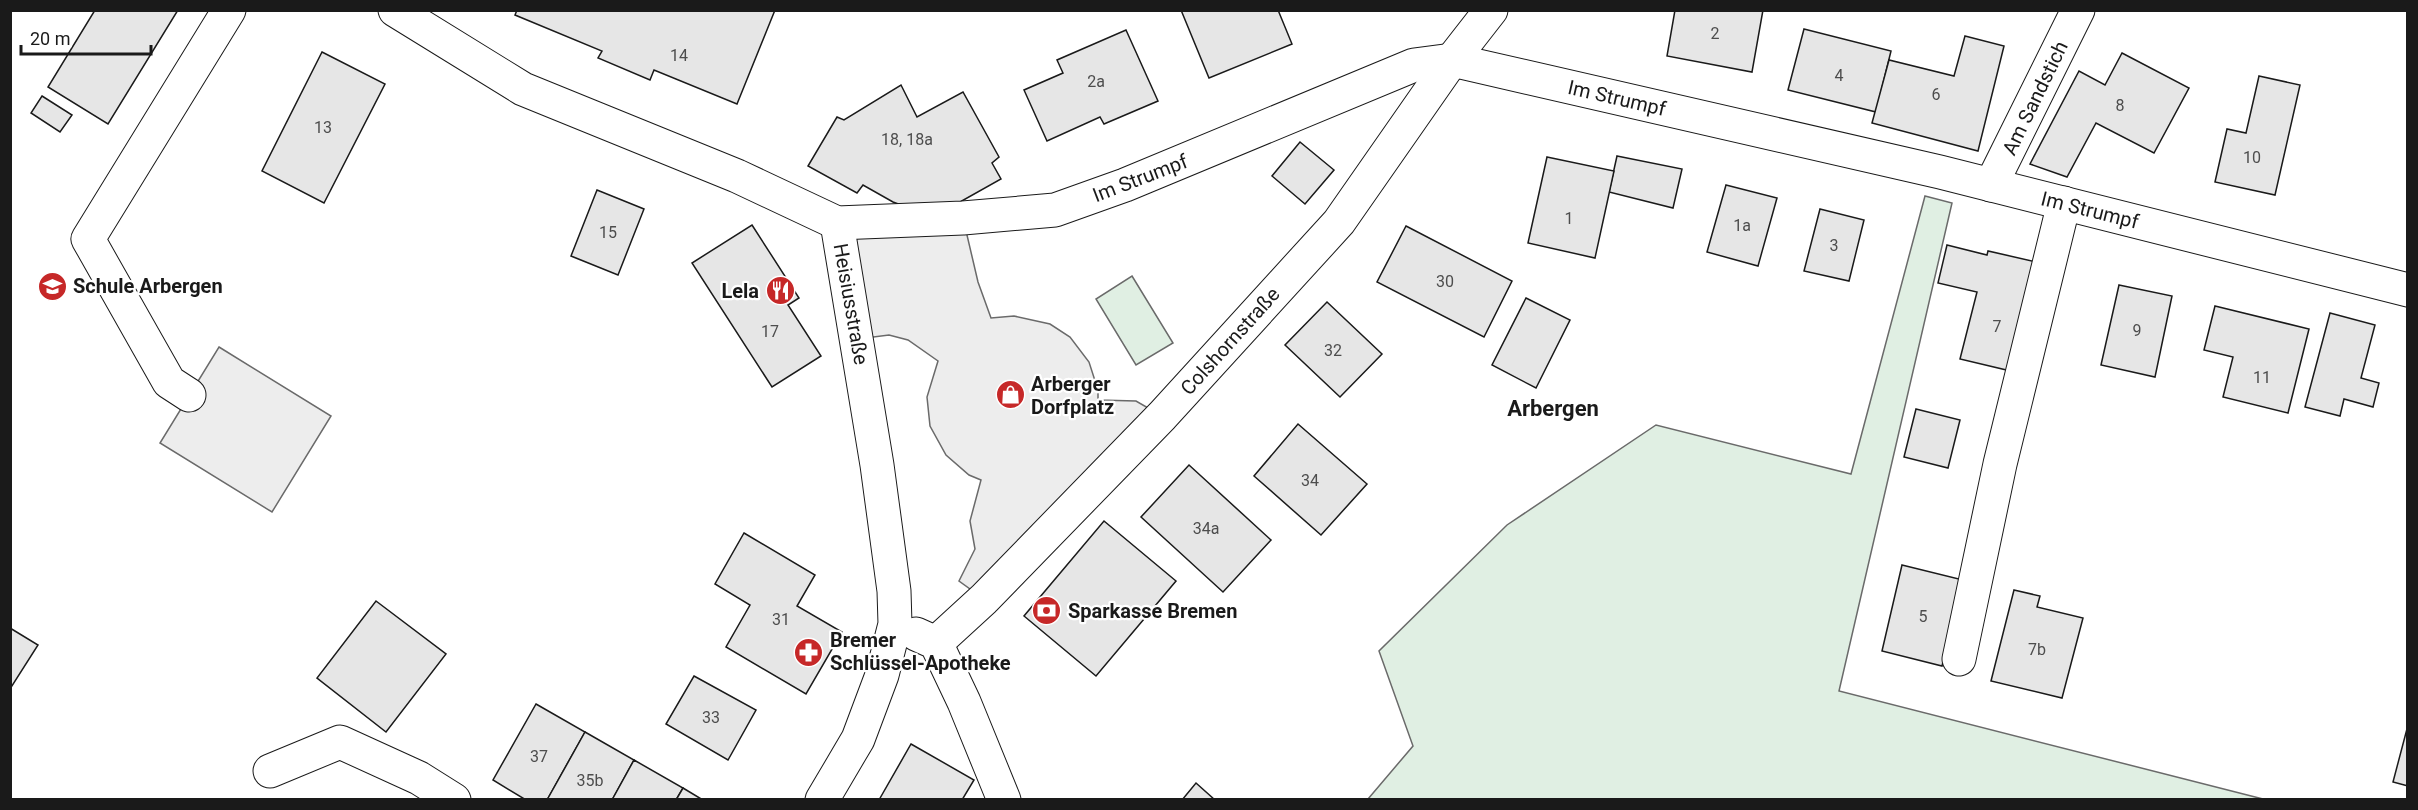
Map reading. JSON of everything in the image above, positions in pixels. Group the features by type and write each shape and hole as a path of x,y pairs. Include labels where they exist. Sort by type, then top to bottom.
{"street":[{"path":"189,395 169,382 88,239 229,10"},
{"name":"Heisiusstraße","path":"395,10 523,89 737,176 837,223 875,453 894,591 895,624"},
{"name":"Colshornstraße","path":"936,644 984,599 1162,416 1339,222 1452,60 1491,10"},
{"name":"Am Sandstich","path":"1992,185 2078,10"},
{"name":"Im Strumpf","path":"837,223 963,218 1054,210 1125,185 1414,65 1452,60 1992,185 2408,290"},
{"path":"1959,659 2000,464 2064,203"},
{"path":"822,800 858,739 882,675 895,624 936,644 964,702 1004,800"},
{"path":"270,771 340,742 419,778 454,800"}],"green space":[{"path":"1925,196 1952,203 1839,691 2263,799 1368,799 1413,746 1379,651 1507,525 1656,425 1851,474"},
{"path":"1132,276 1173,343 1136,365 1096,299"}],"shaded area":[{"name":"Arberger Dorfplatz","path":"963,218 978,282 991,318 1014,316 1050,324 1070,337 1089,362 1098,390 1098,400 1136,401 1162,416 984,599 959,581 975,549 970,521 981,480 969,475 946,455 930,426 927,397 938,361 908,340 889,335 858,339 837,223"},
{"path":"219,347 331,416 272,512 160,443"}],"building":[{"path":"95,10 178,10 108,124 48,87"},
{"path":"517,10 775,10 737,104 654,70 650,80 598,58 602,51 515,15"},
{"path":"1181,10 1278,10 1292,44 1209,78"},
{"path":"1675,10 1763,10 1752,72 1667,56"},
{"path":"1804,29 1891,51 1876,112 1788,90"},
{"path":"1126,30 1158,101 1104,124 1100,117 1047,141 1024,90 1063,73 1057,60"},
{"path":"1965,36 2004,46 1978,151 1872,123 1889,60 1954,76"},
{"path":"322,52 385,84 324,203 262,171"},
{"path":"2122,53 2189,88 2154,153 2096,123 2067,177 2030,164 2079,71 2105,85"},
{"path":"2259,76 2300,85 2275,195 2215,182 2227,129 2246,133"},
{"path":"901,85 917,117 963,92 999,157 992,163 1001,179 960,202 909,208 863,185 857,193 808,166 837,117 844,120"},
{"path":"42,96 72,115 60,132 31,113"},
{"path":"1300,142 1334,170 1305,204 1272,176"},
{"path":"1617,156 1682,169 1673,208 1609,192"},
{"path":"1547,157 1614,171 1595,258 1528,243"},
{"path":"1726,185 1777,198 1758,266 1707,252"},
{"path":"597,190 644,209 618,275 571,256"},
{"path":"1820,209 1864,220 1849,281 1804,271"},
{"path":"752,225 799,298 788,305 821,356 772,387 692,263"},
{"path":"1406,226 1512,281 1484,337 1377,282"},
{"path":"1947,245 1987,255 1988,251 2041,263 2015,372 1960,359 1977,292 1938,283"},
{"path":"2119,285 2172,296 2155,377 2101,365"},
{"path":"1526,298 1570,320 1536,388 1492,365"},
{"path":"1327,302 1382,354 1340,397 1285,345"},
{"path":"2215,306 2309,329 2288,413 2223,397 2233,357 2204,350"},
{"path":"2330,313 2375,325 2361,378 2379,383 2373,407 2344,399 2340,416 2305,407"},
{"path":"1916,409 1960,420 1948,468 1904,457"},
{"path":"1298,424 1367,484 1321,535 1254,476"},
{"path":"1189,465 1271,540 1223,592 1141,517"},
{"path":"1104,521 1176,581 1096,676 1024,616"},
{"path":"744,533 815,575 797,606 842,632 806,694 726,647 750,605 715,584"},
{"path":"1902,565 1963,580 1942,666 1882,651"},
{"path":"2014,590 2040,596 2037,607 2083,618 2062,698 1991,681"},
{"path":"376,601 446,654 386,732 317,678"},
{"path":"10,628 38,645 10,689"},
{"path":"694,676 756,710 728,760 666,724"},
{"path":"536,704 585,732 547,800 526,800 493,780"},
{"path":"2408,725 2408,786 2393,782"},
{"path":"585,732 634,760 612,800 547,800"},
{"path":"911,744 974,780 962,800 879,800"},
{"path":"634,760 683,788 676,800 612,800"},
{"path":"1196,783 1215,800 1182,800"},
{"path":"683,788 703,800 676,800"}],"place":[{"name":"Schule Arbergen","path":"52,286"},
{"name":"Lela","path":"780,291"},
{"name":"Arberger Dorfplatz","path":"1010,395"},
{"name":"Sparkasse Bremen","path":"1047,611"},
{"name":"Bremer Schlüssel-Apotheke","path":"809,652"}],"district":[{"name":"Arbergen","path":"1553,408"}]}
